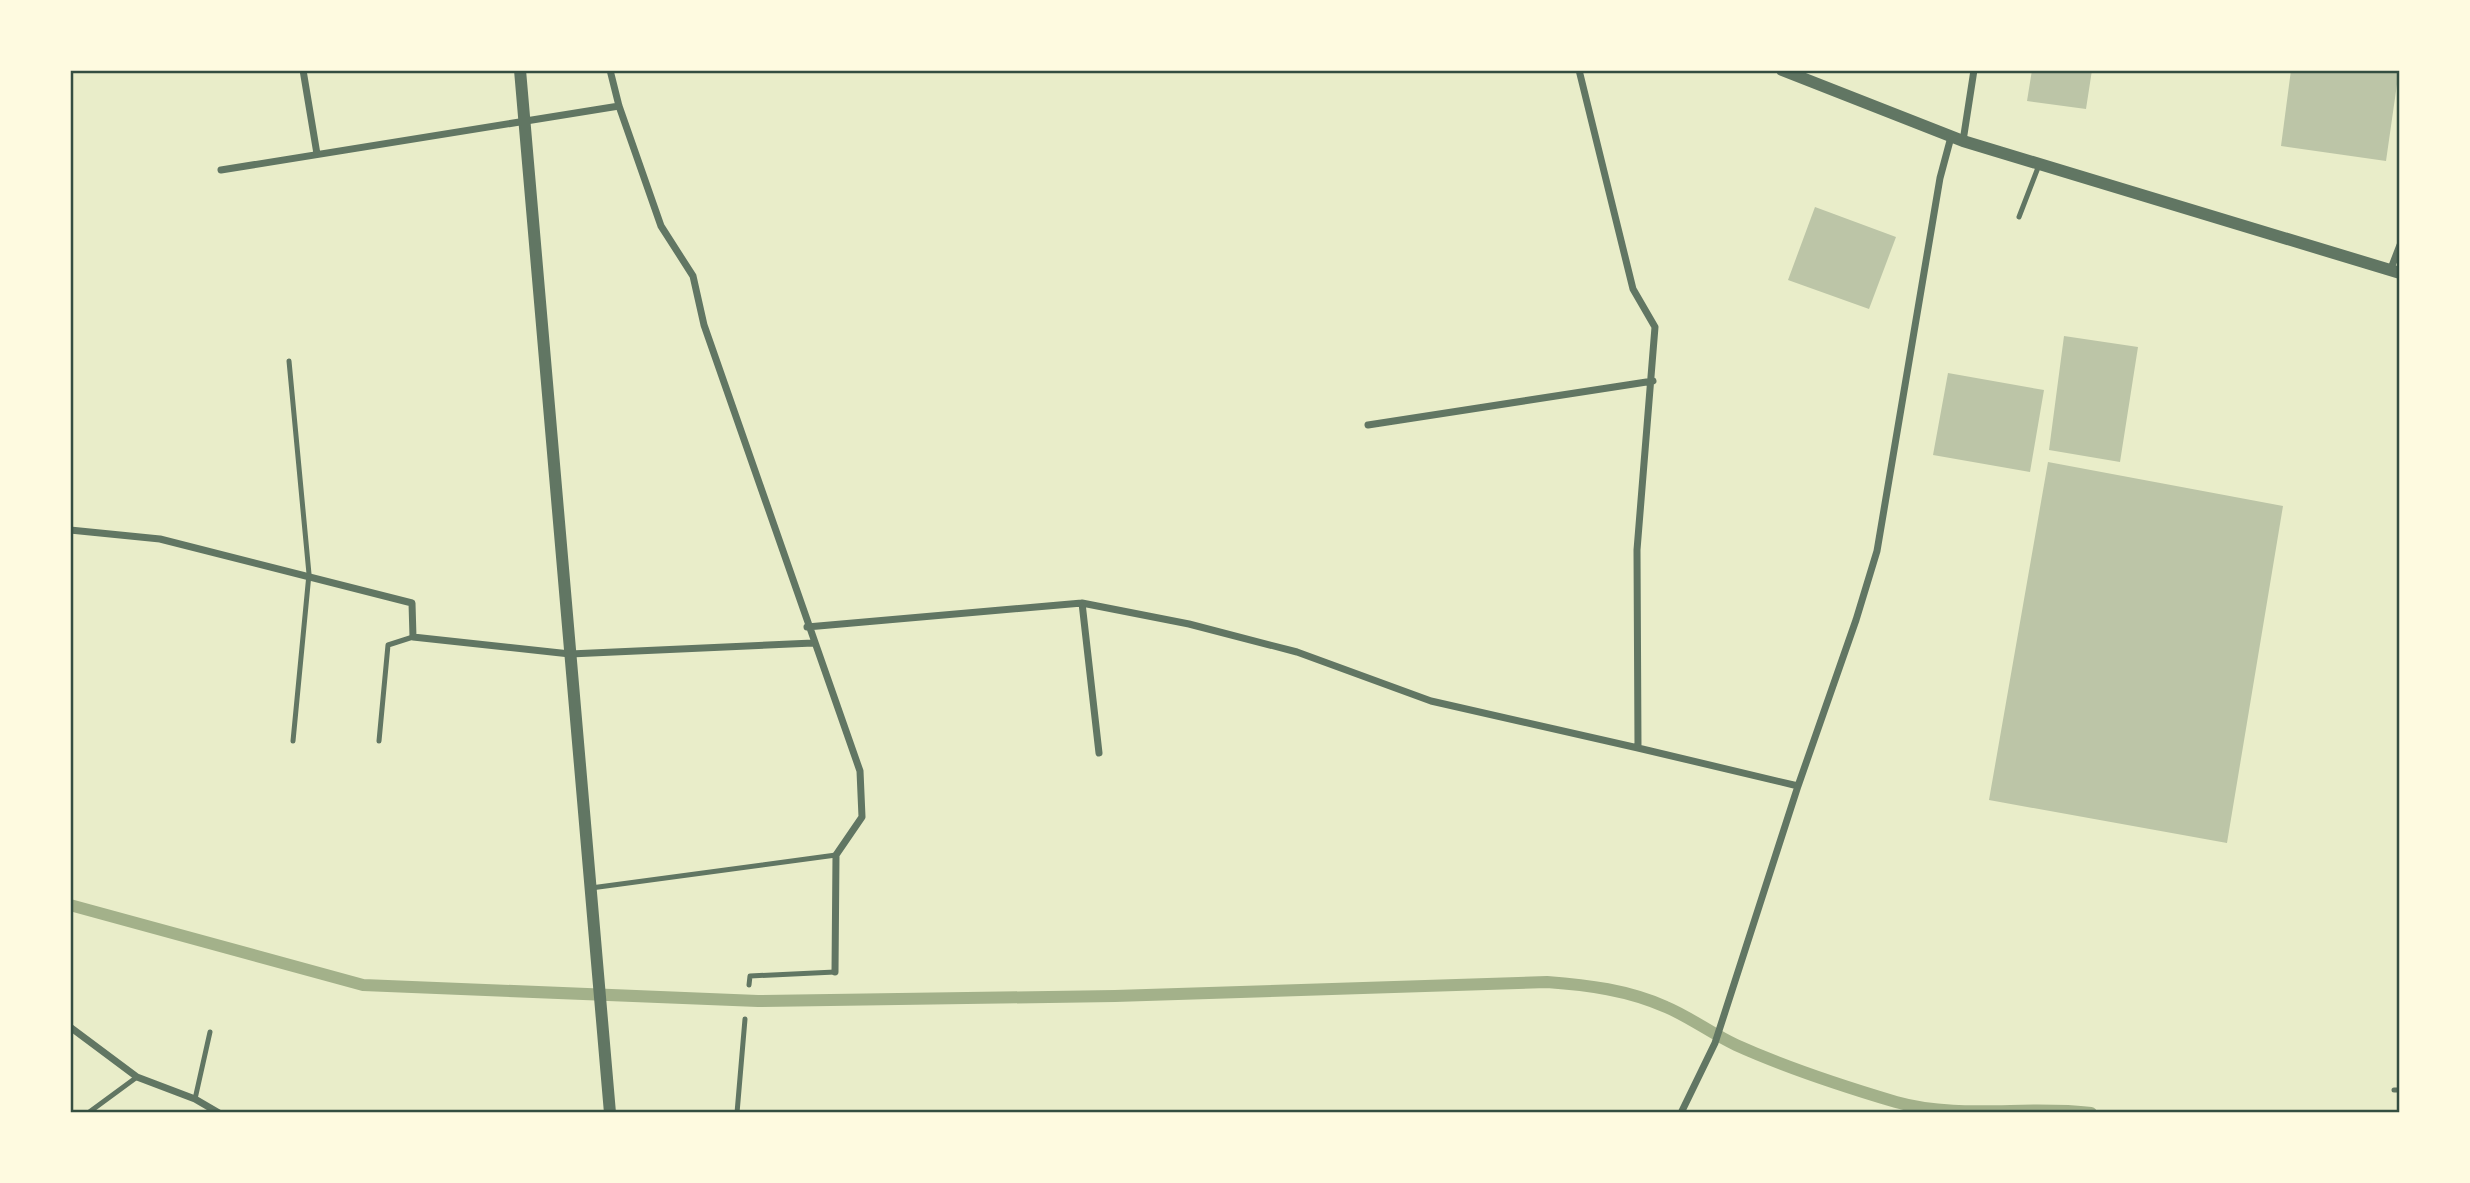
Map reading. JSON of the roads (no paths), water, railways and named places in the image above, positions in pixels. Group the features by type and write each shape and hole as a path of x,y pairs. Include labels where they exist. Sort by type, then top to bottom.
{"street":[{"path":"303,70 317,154"},
{"path":"520,70 610,1113"},
{"path":"610,70 619,106 661,226 693,276 704,325 807,627 860,771 862,817 836,856 835,972"},
{"path":"1579,70 1633,289 1655,327 1653,381 1637,550 1639,748"},
{"path":"1782,70 1957,139 2395,272 2400,245"},
{"path":"1681,1113 1715,1043 1877,551 1940,178 1957,139 1974,70"},
{"path":"221,170 619,106"},
{"path":"1368,425 1653,381"},
{"path":"70,530 160,539 309,574 412,603 413,637 570,654 813,643"},
{"path":"807,627 1082,603 1189,624 1297,652 1431,701 1798,786"},
{"path":"1082,603 1099,753"},
{"path":"70,1027 138,1077 195,1100 219,1113"}],"lane":[{"path":"2019,218 2039,165"},
{"path":"289,360 309,574 293,741"},
{"path":"380,741 388,645 413,637"},
{"path":"591,888 836,856"},
{"path":"749,985 750,976 835,972"},
{"path":"737,1113 745,1019"},
{"path":"195,1100 209,1032"},
{"path":"88,1113 138,1077"}],"waterway":[{"path":"70,905 363,985 758,1001 1115,996 1547,982 1578,985 1622,992 1652,1001 1755,1053 1896,1102 1944,1110 2091,1113"}]}
